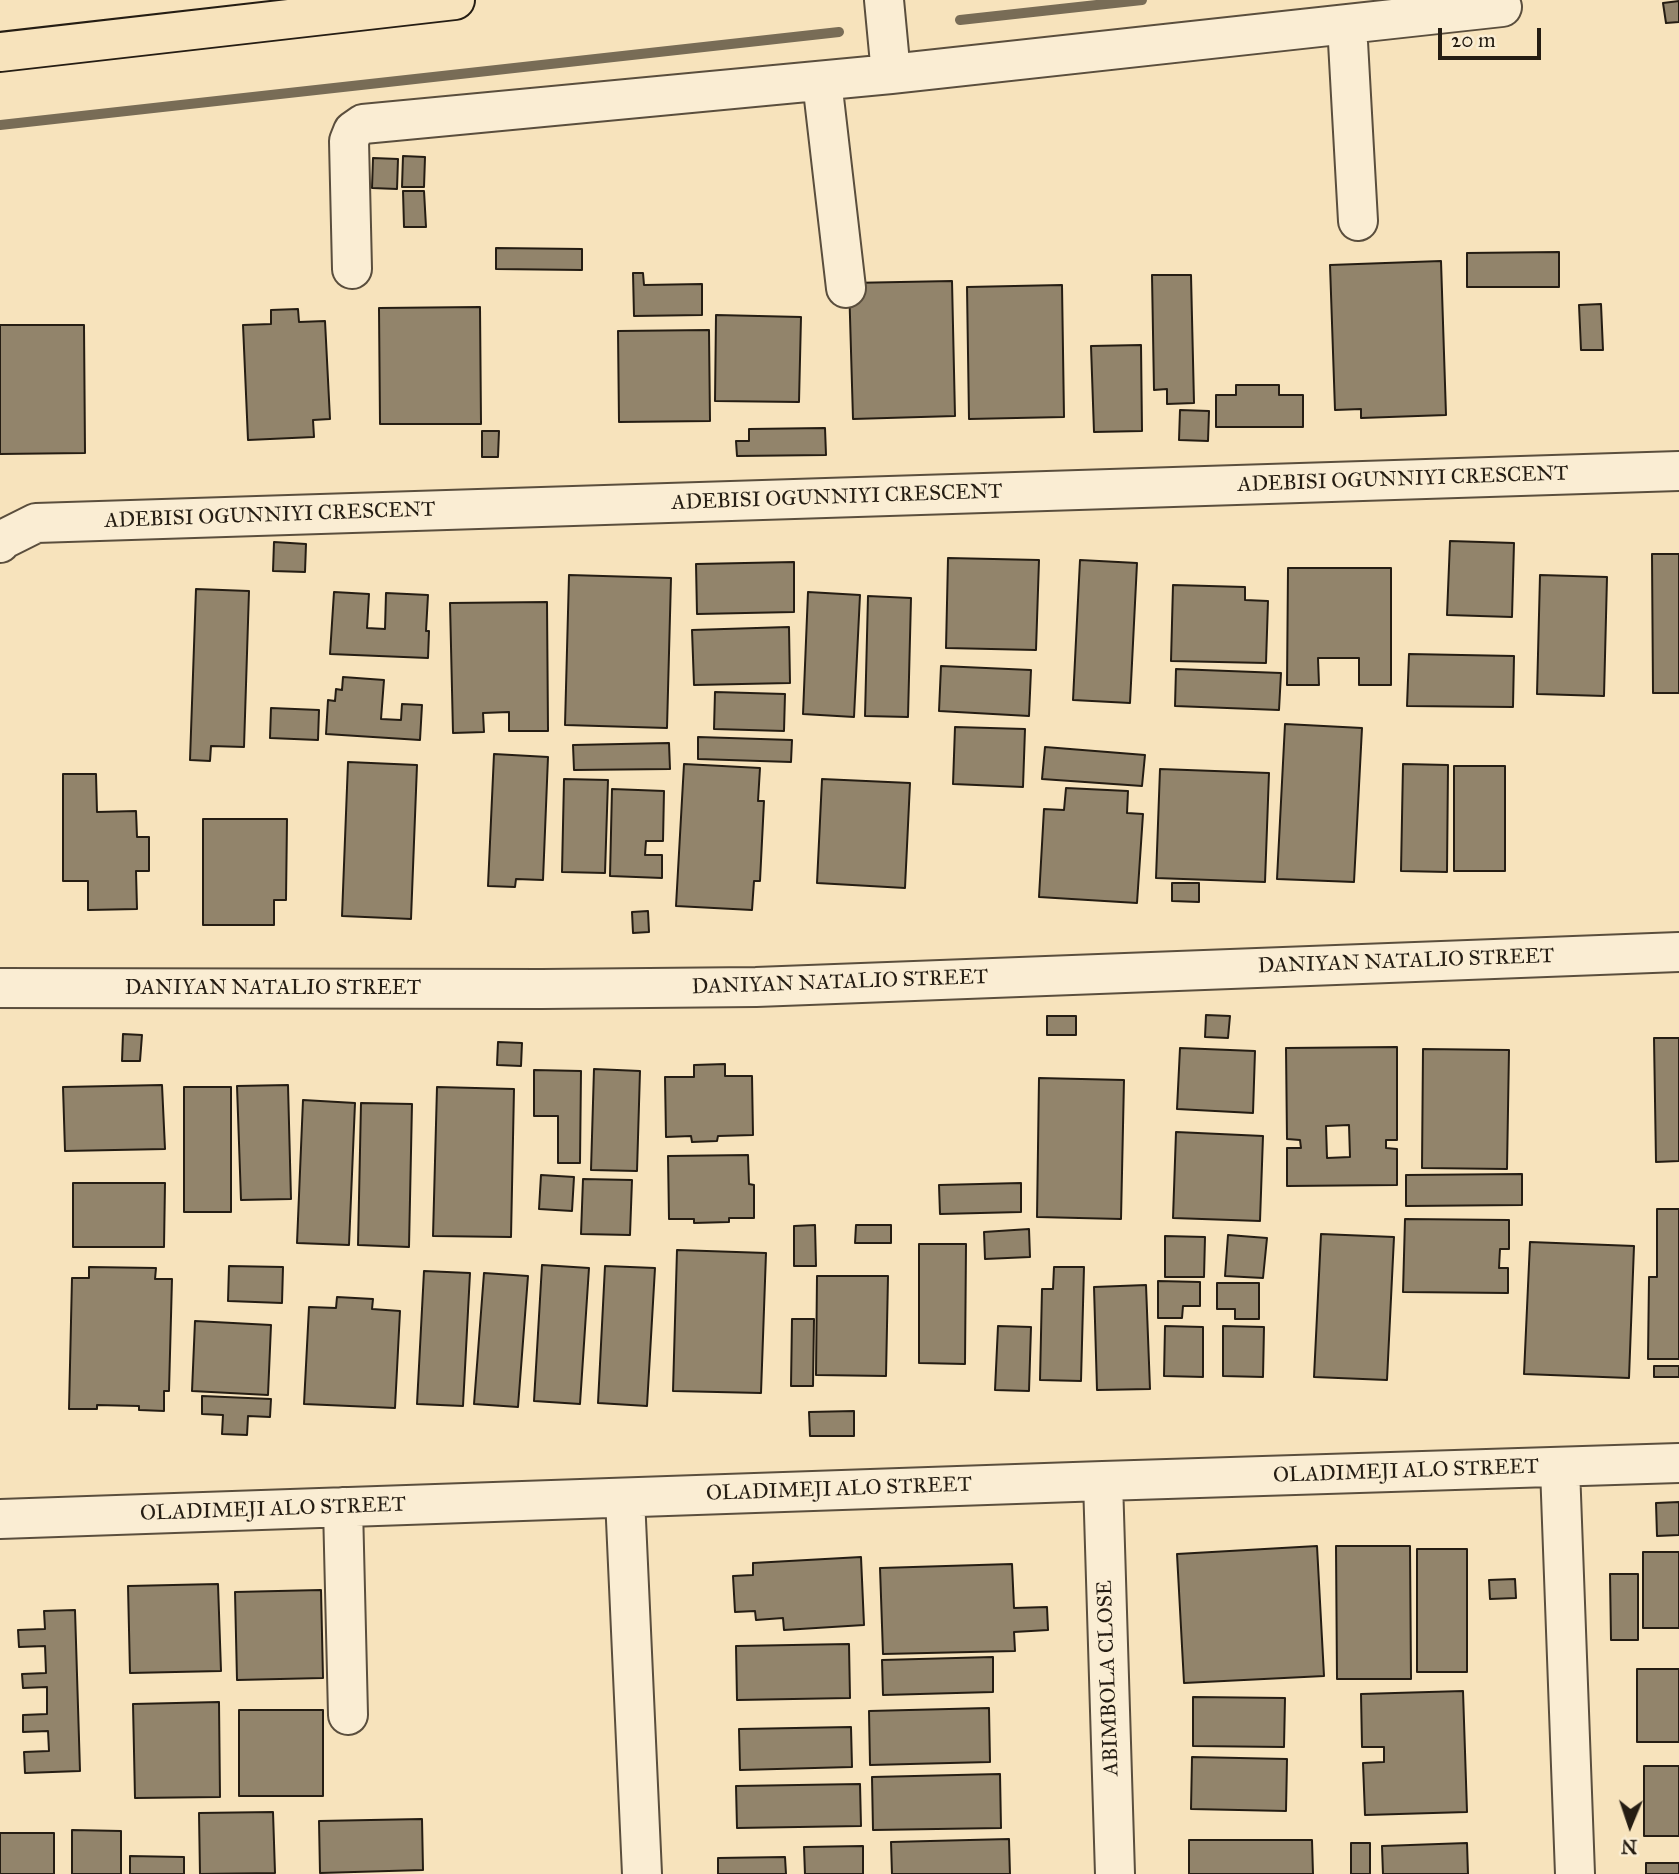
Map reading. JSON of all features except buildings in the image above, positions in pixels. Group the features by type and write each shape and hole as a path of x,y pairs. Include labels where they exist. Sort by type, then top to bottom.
{"highway":[{"path":"0,52 455,0"}],"street":[{"path":"884,0 891,74"},
{"path":"352,269 349,141 353,131 363,124 891,74 1502,8"},
{"path":"1347,24 1358,221"},
{"path":"822,81 846,288"},
{"name":"ADEBISI OGUNNIYI CRESCENT","path":"0,543 36,523 1679,471"},
{"name":"DANIYAN NATALIO STREET","path":"0,988 756,987 1679,952"},
{"name":"OLADIMEJI ALO STREET","path":"0,1519 1679,1463"},
{"path":"1559,1468 1575,1874"},
{"name":"ABIMBOLA CLOSE","path":"1103,1481 1115,1874"},
{"path":"625,1498 642,1874"},
{"path":"343,1507 348,1715"}],"waterway":[{"path":"960,20 1142,0"},
{"path":"0,125 839,32"}]}
